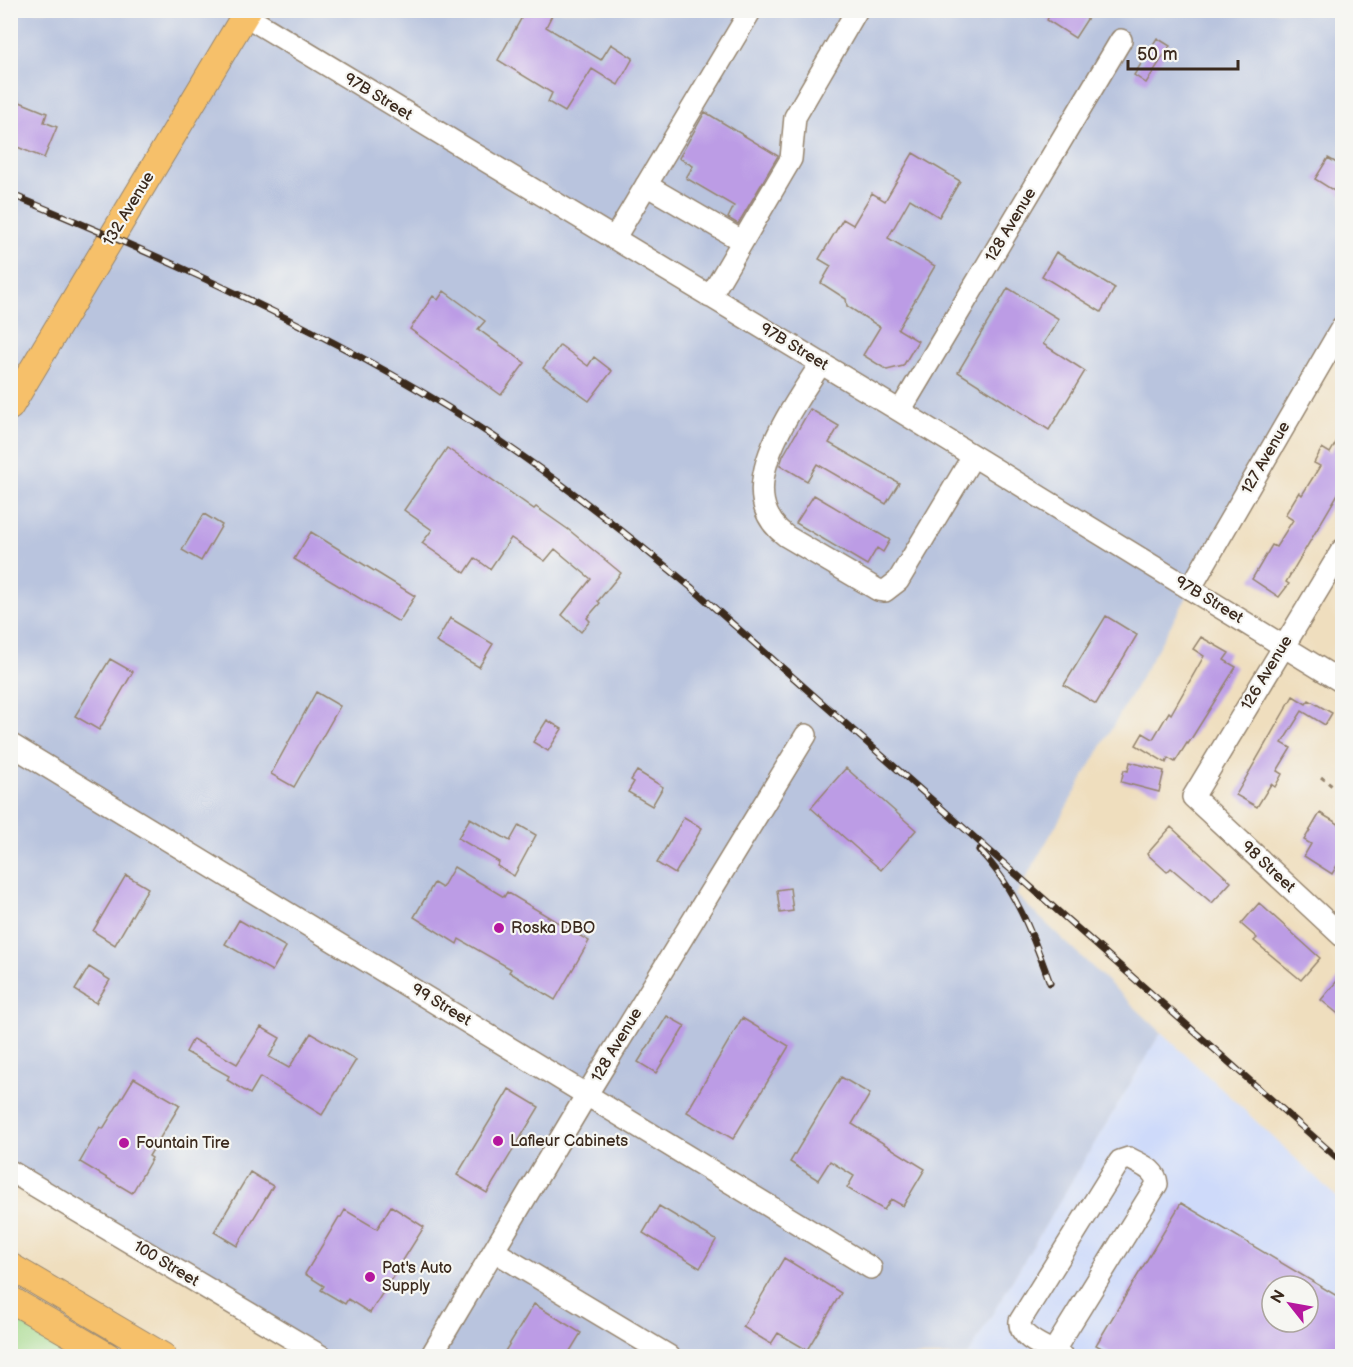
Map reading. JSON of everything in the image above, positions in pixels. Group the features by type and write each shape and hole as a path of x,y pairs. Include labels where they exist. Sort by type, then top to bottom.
{"main road":[{"name":"132 Avenue","path":"10,407 243,12"},
{"path":"10,1266 163,1356"},
{"path":"10,1299 108,1356"}],"street":[{"path":"614,239 751,10"},
{"path":"710,297 791,159 795,117 857,10"},
{"name":"97B Street","path":"243,12 1342,682"},
{"name":"128 Avenue","path":"900,411 1121,40"},
{"path":"646,185 742,241"},
{"name":"127 Avenue","path":"1190,589 1342,327"},
{"path":"821,363 775,438 769,454 764,480 767,518 786,536 878,590 885,591 898,582 973,456"},
{"name":"126 Avenue","path":"1193,797 1342,550"},
{"name":"128 Avenue","path":"431,1356 587,1094 806,735"},
{"name":"99 Street","path":"10,744 871,1268"},
{"name":"98 Street","path":"1193,797 1342,936"},
{"path":"1129,1158 1153,1172 1157,1184 1055,1355 1023,1335 1019,1328 1020,1321 1120,1161 1129,1158"},
{"name":"100 Street","path":"10,1171 321,1356"},
{"path":"494,1251 669,1356"}],"path":[{"path":"1321,777 1342,794"}],"shaded area":[{"path":"11,11 1342,11 1342,327 1016,895 1161,1032 967,1356 321,1356 11,1171"},
{"path":"1161,1032 1342,1202 1342,1356 967,1356"}],"green space":[{"path":"11,1316 77,1356 11,1356"}],"building":[{"path":"526,10 544,10 552,15 546,27 601,60 611,44 633,58 618,85 592,69 565,112 548,102 552,93 498,60"},
{"path":"1052,10 1093,10 1075,38 1047,20"},
{"path":"1157,38 1170,46 1146,83 1134,75"},
{"path":"10,98 47,113 44,122 57,127 44,158 10,144"},
{"path":"705,112 778,156 738,224 728,218 734,206 686,178 693,166 679,158"},
{"path":"913,153 960,181 939,217 910,199 888,238 935,266 898,329 918,341 903,366 887,370 863,355 880,327 847,306 846,299 821,283 831,266 819,259 843,219 853,225 872,193 885,201"},
{"path":"1328,158 1342,166 1342,196 1315,179"},
{"path":"1056,252 1115,288 1101,312 1042,276"},
{"path":"1008,288 1059,319 1043,344 1085,371 1049,430 958,372"},
{"path":"444,291 485,321 478,329 525,363 501,395 410,329 433,296 438,300"},
{"path":"560,345 588,366 594,357 612,371 589,401 543,368"},
{"path":"810,409 839,426 829,443 899,483 886,504 817,464 807,481 780,465"},
{"path":"1342,432 1342,487 1286,582 1289,584 1279,597 1252,579 1272,545 1276,547 1293,520 1285,515 1299,492 1302,495 1320,466 1314,463 1322,448 1330,453"},
{"path":"447,448 534,509 536,507 569,530 621,573 598,601 600,603 587,618 590,621 581,632 562,615 591,579 555,549 545,561 511,538 490,569 475,558 465,573 422,543 432,530 404,510"},
{"path":"814,495 890,540 883,552 877,548 867,565 796,523"},
{"path":"204,514 222,525 201,561 182,550"},
{"path":"311,532 415,596 399,622 294,559"},
{"path":"1106,616 1137,635 1096,704 1064,685"},
{"path":"450,618 493,644 479,667 436,642"},
{"path":"1201,637 1229,653 1224,660 1236,667 1175,762 1168,758 1166,763 1136,745 1143,733 1153,739 1169,712 1171,714 1204,656 1193,649"},
{"path":"110,659 133,672 99,730 75,716"},
{"path":"316,692 340,706 294,787 271,774"},
{"path":"1293,696 1306,704 1309,700 1332,713 1325,725 1302,711 1282,743 1291,748 1277,771 1282,774 1275,787 1271,784 1257,807 1236,795"},
{"path":"547,720 562,729 548,751 533,742"},
{"path":"1130,762 1164,771 1159,792 1121,782 1124,770 1128,771"},
{"path":"846,768 916,830 881,870 811,808"},
{"path":"637,771 663,787 652,806 628,792 634,782 631,780"},
{"path":"1320,813 1342,826 1342,857 1332,874 1304,856 1311,844 1304,840"},
{"path":"684,817 702,828 675,874 657,863"},
{"path":"470,818 510,841 519,825 536,835 514,876 497,866 499,862 458,838"},
{"path":"1171,827 1231,882 1212,903 1171,868 1167,872 1147,854"},
{"name":"Roska DBO","path":"454,867 504,897 507,892 589,941 555,1000 509,972 511,969 459,939 457,944 414,917 434,883 442,888"},
{"path":"126,875 148,888 115,945 93,931"},
{"path":"790,888 793,911 780,913 777,890"},
{"path":"1259,903 1320,958 1301,980 1254,941 1257,938 1241,924"},
{"path":"239,920 286,947 272,971 225,944"},
{"path":"89,967 110,980 96,1003 75,990"},
{"path":"1342,975 1342,1017 1321,1000"},
{"path":"667,1016 685,1026 656,1073 638,1062"},
{"path":"742,1018 789,1046 733,1139 687,1112"},
{"path":"261,1027 280,1038 269,1057 289,1068 311,1033 356,1060 322,1115 260,1077 250,1094 227,1080 229,1076 186,1052 193,1039 237,1064"},
{"path":"841,1077 870,1094 852,1124 925,1169 903,1206 891,1199 884,1210 847,1188 854,1176 830,1161 818,1180 790,1162"},
{"name":"Fountain Tire","path":"134,1078 180,1105 149,1156 152,1158 132,1193 80,1162 100,1127 103,1129"},
{"name":"Lafleur Cabinets","path":"509,1089 539,1107 487,1193 457,1175"},
{"path":"250,1172 273,1186 237,1246 214,1232"},
{"path":"1181,1203 1300,1274 1260,1274 1260,1334 1320,1334 1320,1286 1342,1299 1342,1356 1116,1356 1096,1345"},
{"path":"391,1206 424,1227 370,1313 348,1299 345,1304 321,1290 324,1286 305,1274 345,1210 377,1229"},
{"path":"659,1206 716,1240 700,1268 643,1233"},
{"path":"784,1258 841,1293 807,1350 778,1333 771,1344 743,1327"},
{"path":"534,1304 581,1333 567,1356 502,1356"}],"railway":[{"path":"10,194 187,270 302,326 359,356 470,421 556,480 692,588 1342,1162"},
{"path":"979,850 992,864 1013,896 1030,930 1050,983"}],"place":[{"name":"Roska DBO","path":"499,928"},
{"name":"Lafleur Cabinets","path":"498,1141"},
{"name":"Fountain Tire","path":"124,1143"},
{"name":"Pat's Auto Supply","path":"370,1277"}]}
